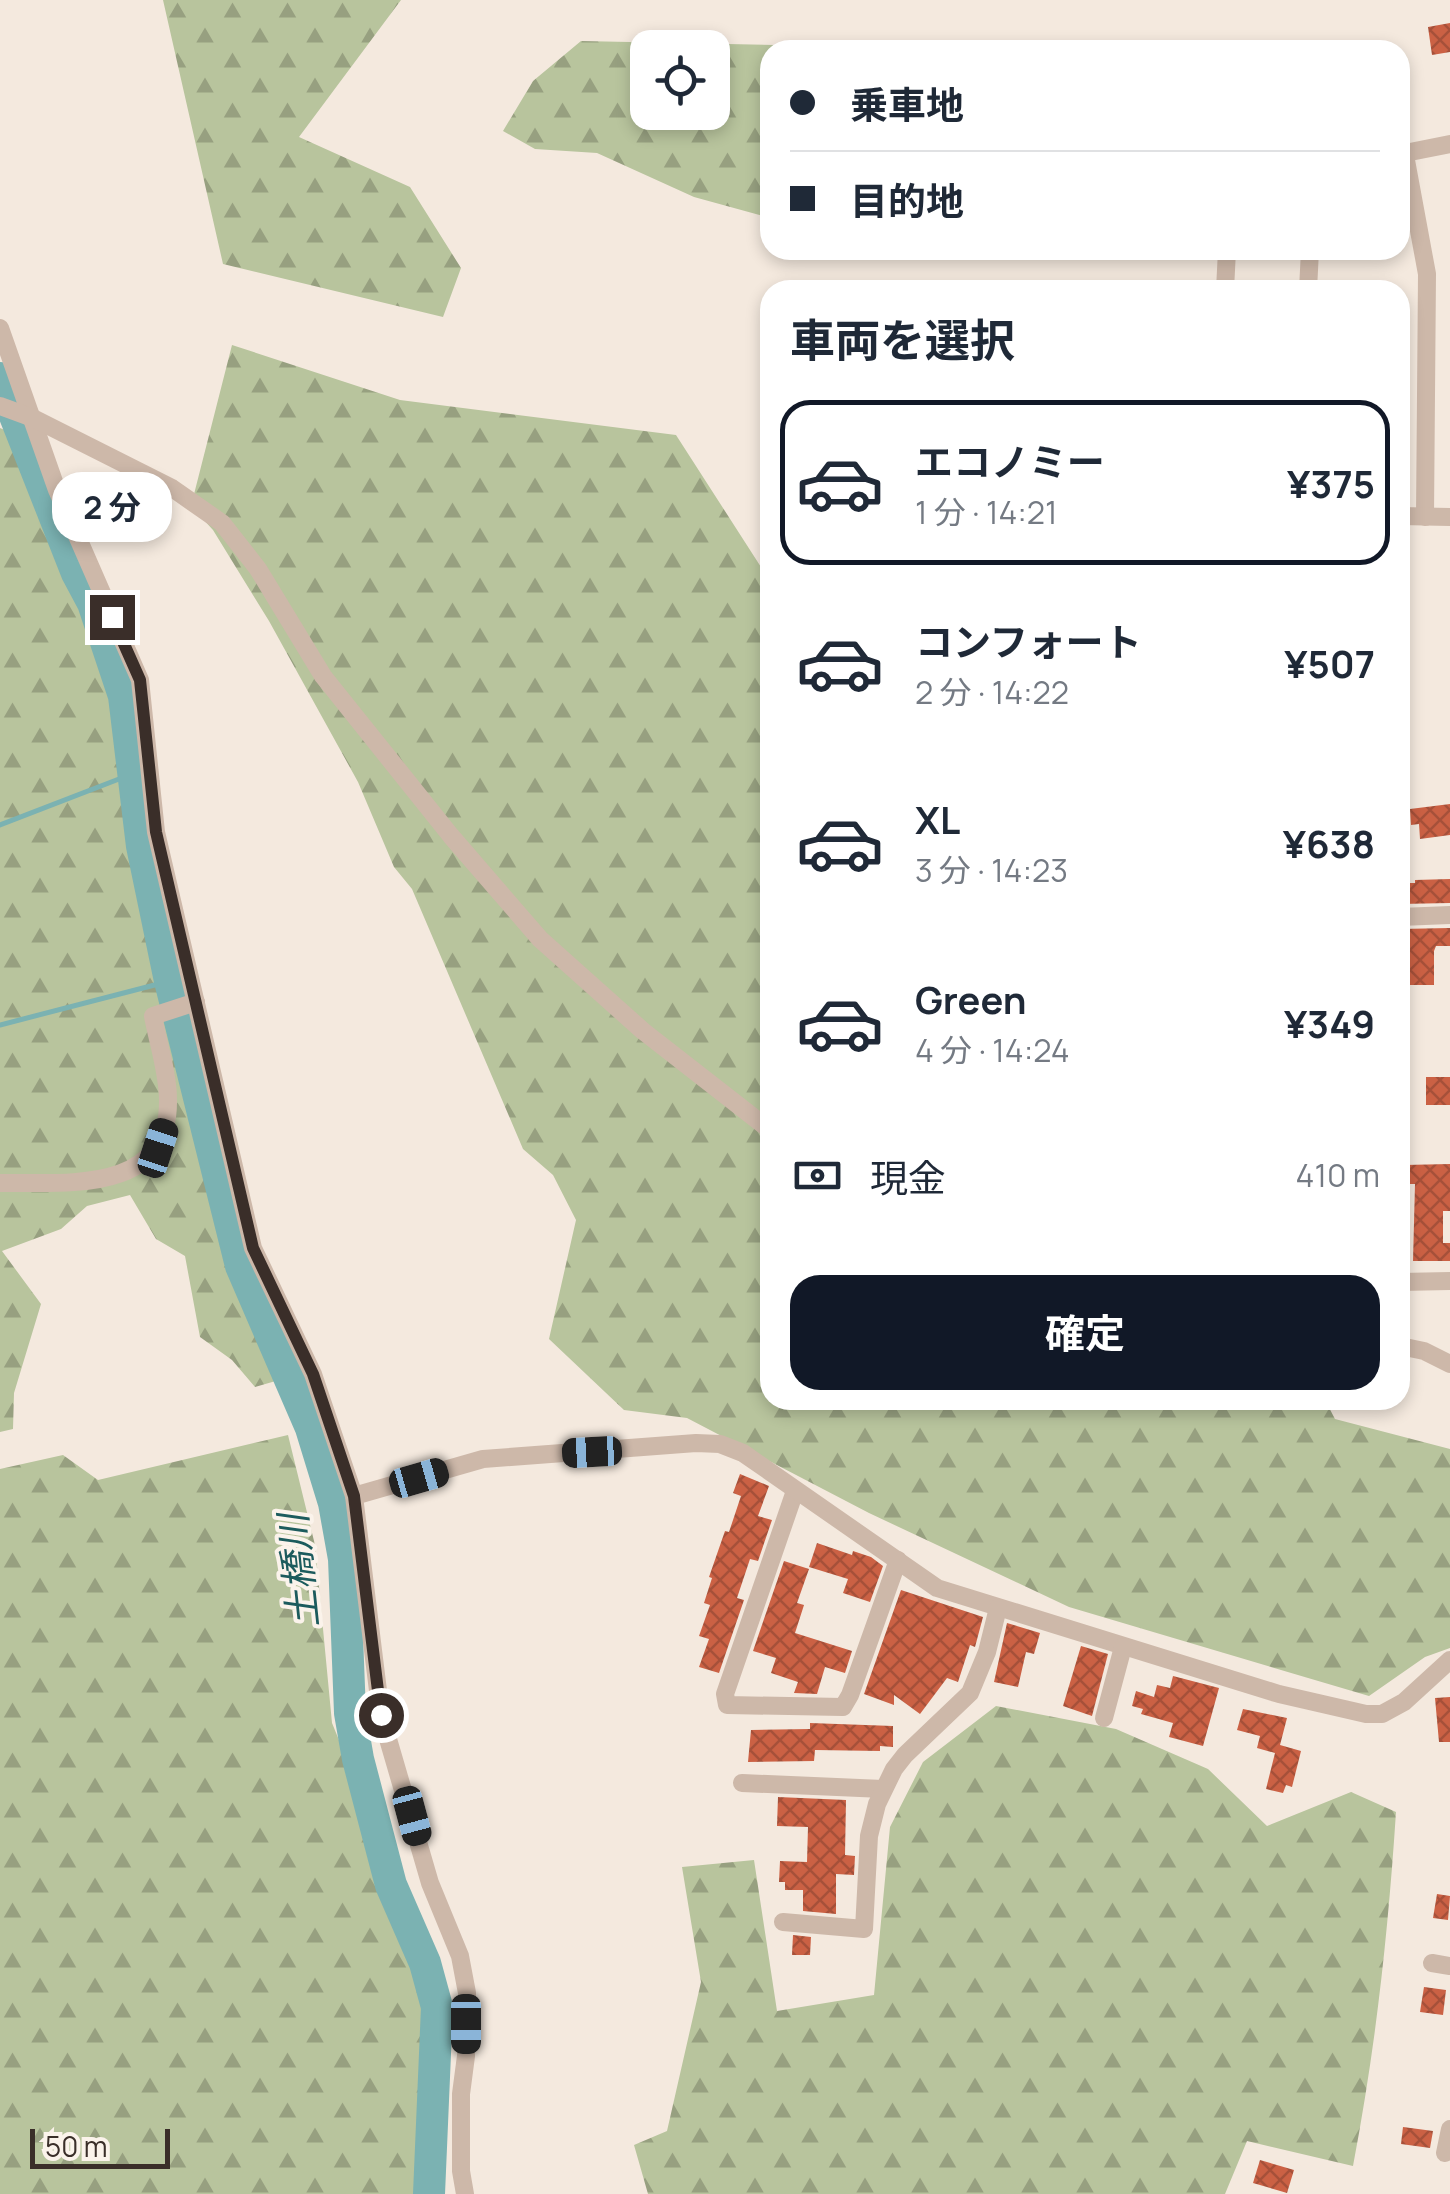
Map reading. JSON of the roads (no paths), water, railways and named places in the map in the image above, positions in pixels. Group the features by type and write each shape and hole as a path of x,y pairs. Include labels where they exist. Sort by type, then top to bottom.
{"street":[{"path":"1410,153 1450,144"},
{"path":"1410,193 1427,274 1426,517"},
{"path":"0,328 57,490 140,680 156,832 253,1248 313,1374 354,1496 381,1715 430,1883 460,1956 467,1993 462,2094 465,2194"},
{"path":"0,406 34,418 172,488 222,523 258,569 324,676 450,836 540,938 643,1031 760,1122"},
{"path":"1410,516 1450,518"},
{"path":"1410,916 1450,914"},
{"path":"0,1184 98,1180 124,1174 143,1163 158,1148 168,1098 154,1016 196,1002"},
{"path":"1410,1282 1450,1282"},
{"path":"1410,1348 1450,1364"},
{"path":"354,1496 484,1458 720,1444 743,1453 937,1588 1279,1694 1366,1714 1382,1714 1404,1702 1450,1660"},
{"path":"796,1490 725,1694 727,1706 843,1707 898,1560"},
{"path":"783,1922 864,1929 869,1836 883,1789 906,1755 970,1693 998,1608"},
{"path":"1104,1718 1123,1647"},
{"path":"742,1783 883,1789"},
{"path":"1445,2153 1450,2129"}],"waterway":[{"name":"土橋川","path":"0,378 77,573 93,603 124,696 142,846 170,981 241,1266 311,1428 334,1503 344,1559 350,1713 358,1759 391,1885 425,1963 437,2007 429,2194"},
{"path":"0,825 132,774"},
{"path":"0,1025 170,981"}]}
